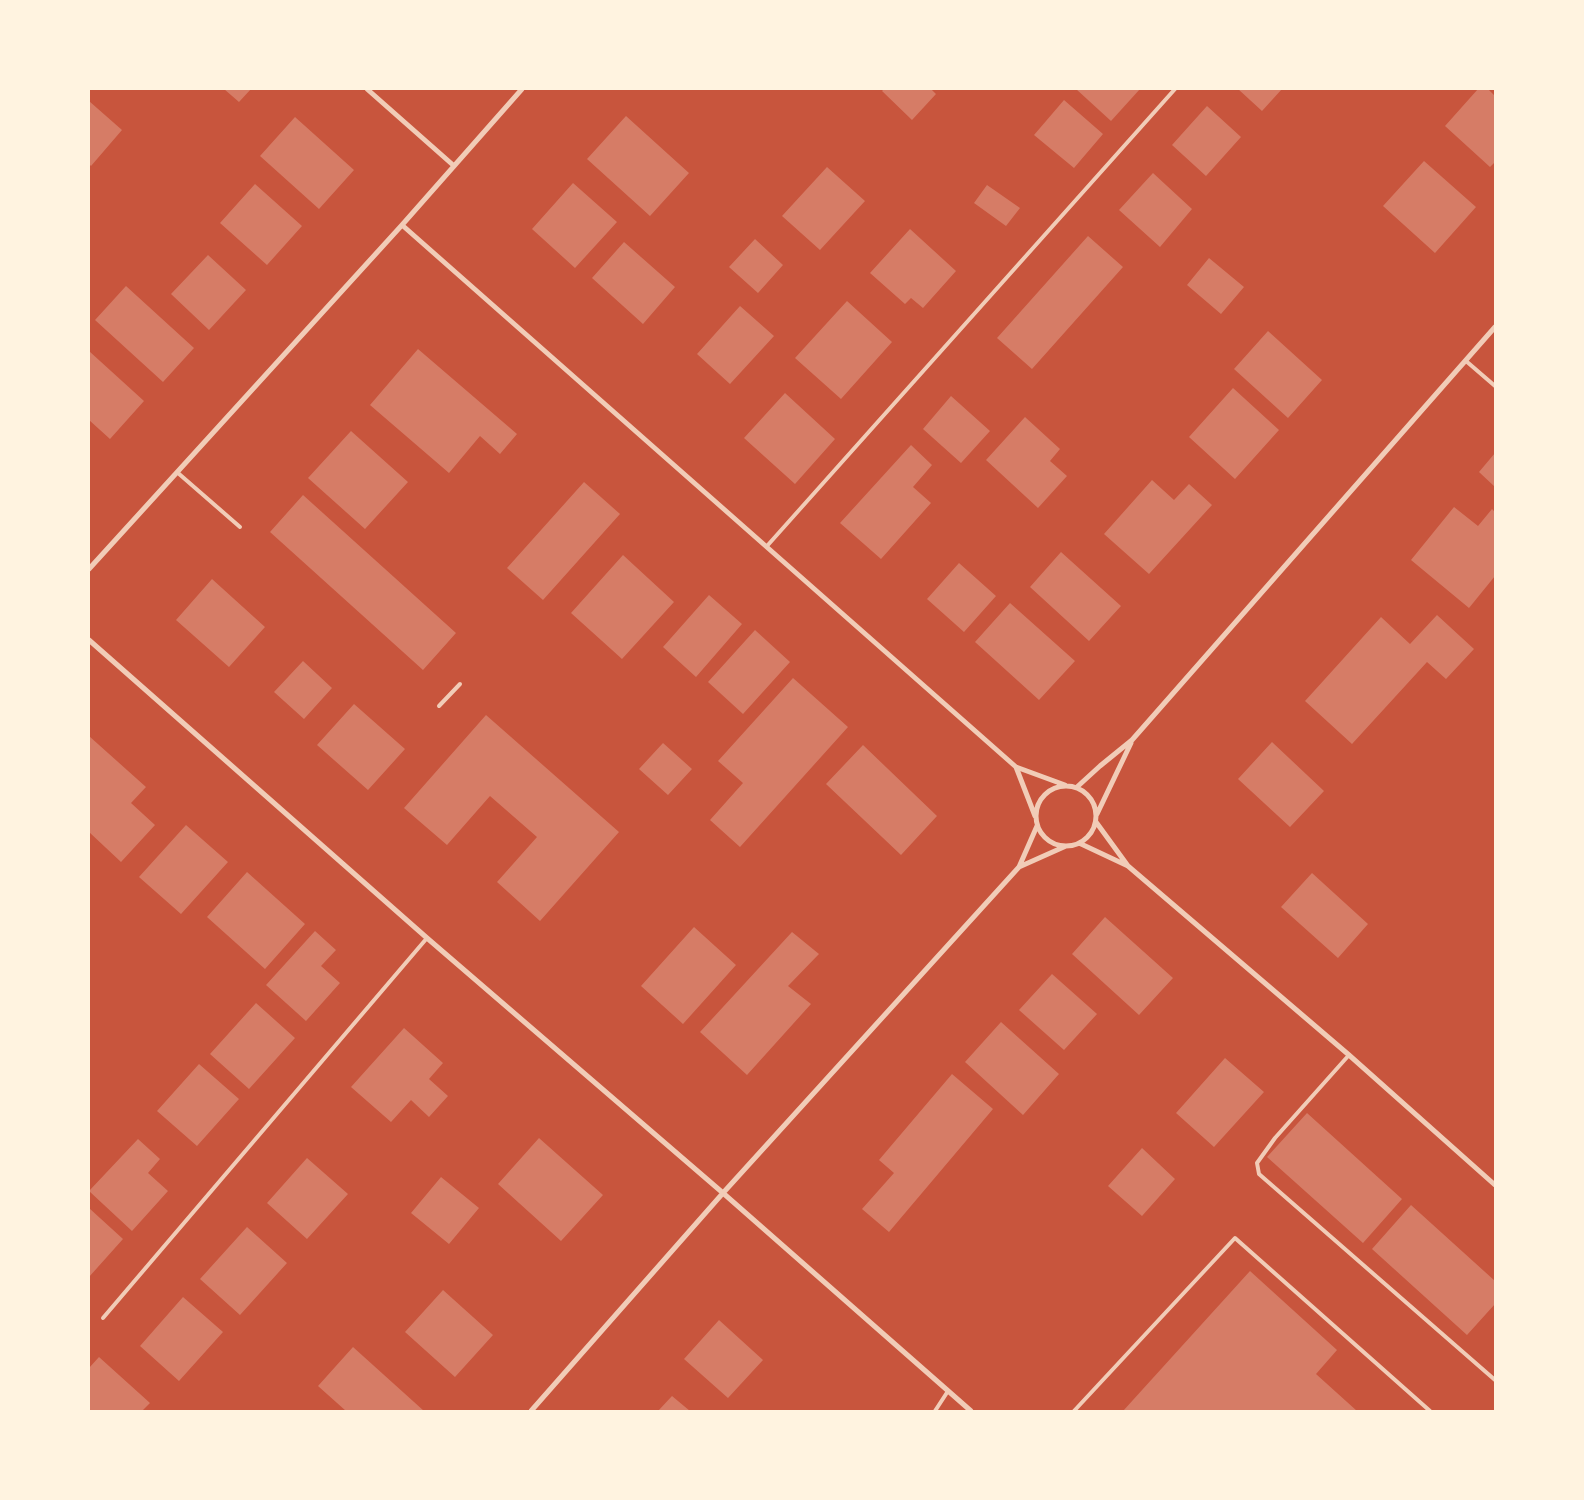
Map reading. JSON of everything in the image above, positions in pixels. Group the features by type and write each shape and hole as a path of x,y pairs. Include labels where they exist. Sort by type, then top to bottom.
{"street":[{"path":"367,89 453,165"},
{"path":"89,569 402,225 522,89"},
{"path":"402,225 1016,767 1065,785 1077,787 1087,794 1094,803 1097,815"},
{"path":"1077,787 1132,740 1495,327"},
{"path":"89,640 427,938 723,1193 971,1411"},
{"path":"1019,867 1079,843 1089,836 1132,740"},
{"path":"531,1411 723,1193 1019,867 1037,826 1036,817 1016,767"},
{"path":"1036,817 1038,806 1044,796 1054,789 1065,785"},
{"path":"1096,822 1128,866 1349,1055 1495,1185"},
{"path":"1037,826 1046,838 1056,844 1068,846"},
{"path":"1079,843 1128,866"}],"lane":[{"path":"767,546 1175,89"},
{"path":"1466,360 1495,386"},
{"path":"178,473 240,528"},
{"path":"439,706 460,684"},
{"path":"103,1318 427,938"},
{"path":"1349,1055 1275,1138 1257,1163 1260,1174 1495,1380"},
{"path":"1074,1411 1235,1238 1430,1411"},
{"path":"935,1411 948,1391"}],"building":[{"path":"224,89 251,89 239,102"},
{"path":"884,89 931,89 936,94 912,120 882,91"},
{"path":"1076,89 1140,89 1111,121"},
{"path":"1238,89 1282,89 1262,111"},
{"path":"1478,89 1488,89 1495,96 1495,162 1490,167 1445,126"},
{"path":"1064,100 1103,134 1074,168 1034,135"},
{"path":"89,101 122,130 91,166 89,164"},
{"path":"1207,106 1241,137 1206,176 1172,145"},
{"path":"626,116 689,173 650,216 587,159"},
{"path":"295,117 354,170 319,209 260,156"},
{"path":"1424,161 1476,207 1435,253 1383,206"},
{"path":"827,167 865,201 820,250 782,216"},
{"path":"1153,173 1192,209 1160,247 1119,210"},
{"path":"573,183 617,222 575,268 532,229"},
{"path":"255,184 302,226 267,265 220,223"},
{"path":"987,185 1020,208 1006,226 974,203"},
{"path":"910,229 956,271 923,308 911,298 905,304 870,273"},
{"path":"1088,236 1123,267 1032,369 997,338"},
{"path":"755,239 783,265 758,293 729,267"},
{"path":"624,242 675,287 643,324 592,278"},
{"path":"208,255 246,290 209,330 171,294"},
{"path":"1209,258 1244,287 1221,314 1187,285"},
{"path":"126,286 194,348 163,382 95,320"},
{"path":"847,301 892,342 841,399 795,358"},
{"path":"740,306 774,336 730,384 697,354"},
{"path":"1268,331 1322,380 1288,418 1234,369"},
{"path":"418,349 517,434 500,454 480,436 449,473 370,405"},
{"path":"89,351 144,401 110,439 89,420"},
{"path":"1233,388 1279,430 1235,479 1189,437"},
{"path":"785,393 835,439 795,484 744,438"},
{"path":"951,396 990,431 961,463 923,429"},
{"path":"1025,417 1060,449 1050,461 1067,476 1038,508 986,460"},
{"path":"351,431 408,482 365,529 308,478"},
{"path":"911,445 932,465 913,487 931,503 881,559 840,523"},
{"path":"1495,453 1495,487 1479,472"},
{"path":"1152,480 1174,500 1189,484 1212,505 1149,574 1104,534"},
{"path":"584,482 620,514 543,600 507,568"},
{"path":"303,495 456,633 423,670 270,532"},
{"path":"1454,507 1478,526 1492,509 1495,512 1495,576 1469,608 1411,560"},
{"path":"1061,552 1121,606 1089,641 1030,587"},
{"path":"623,555 674,602 622,659 571,613"},
{"path":"959,563 996,596 964,632 927,599"},
{"path":"212,579 265,627 229,667 176,620"},
{"path":"709,595 742,624 696,677 663,647"},
{"path":"1010,603 1075,661 1039,700 975,642"},
{"path":"1437,615 1474,649 1446,679 1427,662 1352,744 1305,701 1381,617 1410,644"},
{"path":"755,630 790,662 743,714 708,682"},
{"path":"303,661 332,688 304,719 274,692"},
{"path":"793,678 848,727 740,847 710,820 743,783 718,761"},
{"path":"354,704 405,749 368,790 317,745"},
{"path":"486,715 619,832 540,921 497,882 537,837 490,796 447,845 404,808"},
{"path":"89,736 146,787 131,803 155,825 121,862 89,832"},
{"path":"1272,742 1324,791 1290,827 1238,779"},
{"path":"663,743 692,769 668,795 639,769"},
{"path":"863,745 937,816 901,855 826,784"},
{"path":"186,825 228,862 181,914 139,877"},
{"path":"247,872 305,924 265,969 207,917"},
{"path":"1312,873 1368,924 1338,958 1281,907"},
{"path":"1105,917 1173,978 1139,1015 1072,954"},
{"path":"694,927 736,965 683,1024 641,986"},
{"path":"315,931 336,950 321,966 340,983 306,1021 266,985"},
{"path":"792,932 819,954 788,986 811,1004 747,1075 700,1032"},
{"path":"1052,974 1097,1014 1064,1050 1019,1010"},
{"path":"256,1003 295,1038 249,1089 210,1054"},
{"path":"1001,1022 1059,1074 1023,1115 965,1062"},
{"path":"404,1028 443,1063 429,1079 448,1096 429,1117 411,1100 391,1122 351,1087"},
{"path":"1225,1058 1264,1092 1214,1147 1176,1113"},
{"path":"199,1064 239,1099 197,1146 157,1111"},
{"path":"952,1074 993,1109 889,1232 862,1209 894,1173 879,1160"},
{"path":"1307,1113 1402,1199 1363,1243 1267,1157"},
{"path":"539,1138 603,1195 561,1241 498,1184"},
{"path":"138,1139 160,1159 148,1173 168,1191 132,1231 89,1191"},
{"path":"1142,1148 1175,1179 1142,1216 1108,1186"},
{"path":"307,1158 348,1194 307,1239 267,1203"},
{"path":"441,1177 479,1208 449,1244 411,1213"},
{"path":"1411,1205 1495,1281 1495,1304 1467,1335 1372,1249"},
{"path":"89,1208 123,1239 89,1277"},
{"path":"247,1227 287,1263 240,1315 200,1279"},
{"path":"1250,1271 1337,1350 1316,1374 1357,1411 1123,1411"},
{"path":"443,1290 493,1335 455,1377 405,1332"},
{"path":"183,1297 223,1332 179,1381 140,1346"},
{"path":"719,1320 763,1360 728,1398 684,1359"},
{"path":"353,1347 424,1411 346,1411 318,1386"},
{"path":"99,1357 150,1403 142,1411 89,1411 89,1368"},
{"path":"672,1396 690,1411 658,1411"}]}
